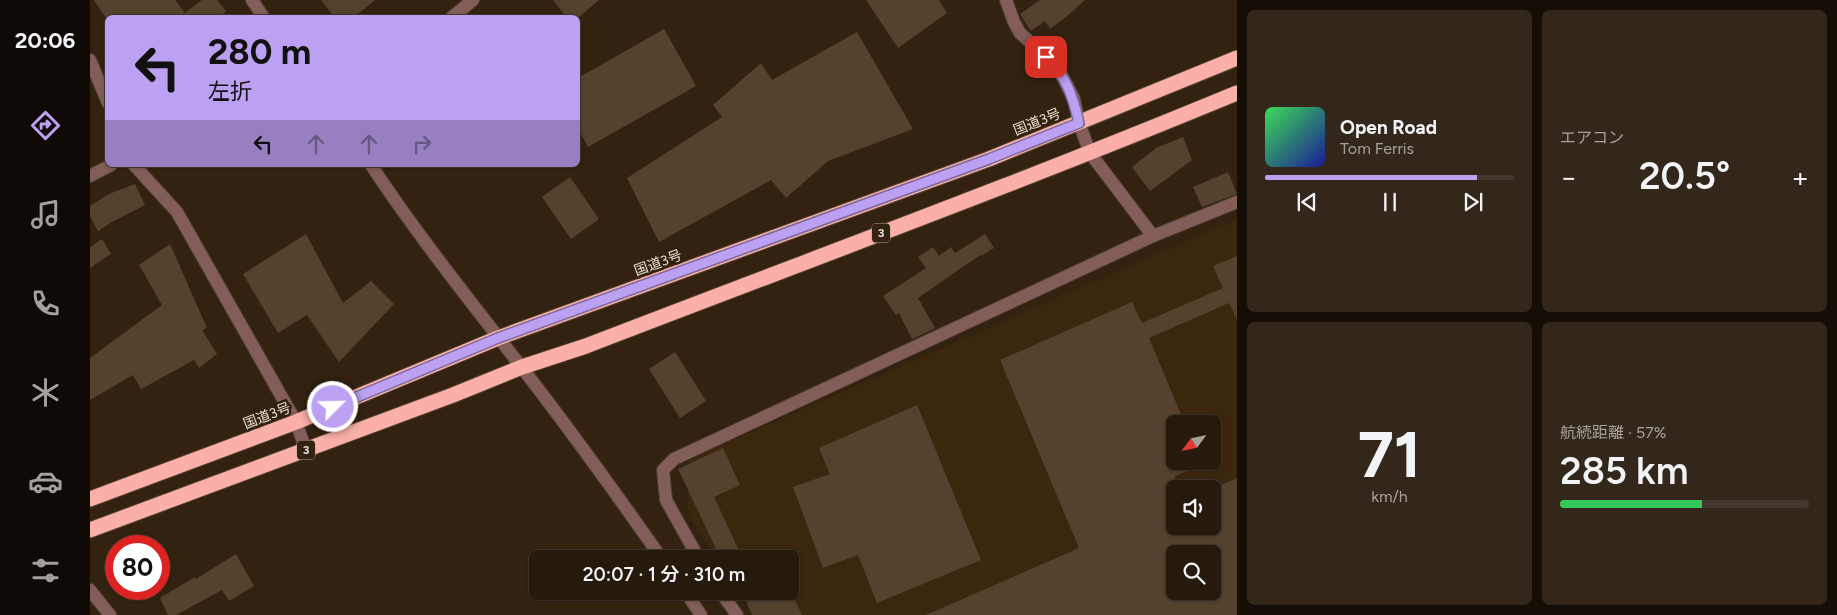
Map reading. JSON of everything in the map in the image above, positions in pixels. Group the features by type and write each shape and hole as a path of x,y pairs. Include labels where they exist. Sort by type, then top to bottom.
{"highway":[{"name":"国道3号","path":"90,499 296,422 498,338 989,159 1237,58"},
{"name":"3","path":"90,530 522,367 586,346 1090,153 1237,93"}],"street":[{"path":"252,0 262,15"},
{"path":"455,15 473,0"},
{"path":"1006,0 1020,33 1058,68 1074,99 1079,123 1090,153 1152,236"},
{"path":"90,60 105,96"},
{"path":"90,176 107,167"},
{"path":"136,167 177,212 296,422 306,450"},
{"path":"372,167 410,222 595,464 656,550"},
{"path":"695,550 666,500 663,470 674,459 1152,236 1237,202"},
{"path":"90,590 110,615"},
{"path":"691,600 701,615"},
{"path":"726,600 737,615"}],"shaded area":[{"path":"1237,219 1237,615 758,615 778,600 799,600 799,550 711,550 687,514 689,459"}],"building":[{"path":"94,0 175,0 185,13 202,0 217,0 226,11 221,15 105,16"},
{"path":"321,0 375,0 357,15 333,15"},
{"path":"553,0 599,0 580,16 565,15"},
{"path":"866,0 939,0 947,13 898,48"},
{"path":"1040,0 1085,0 1050,29 1045,21 1031,31 1020,14"},
{"path":"664,29 696,86 588,147 580,132 580,77"},
{"path":"857,32 913,129 828,161 786,198 771,180 659,242 627,178 722,117 713,105 761,63 772,80"},
{"path":"1183,137 1192,160 1150,191 1132,167 1156,148"},
{"path":"1228,172 1237,194 1202,207 1193,187"},
{"path":"570,177 599,219 571,239 542,197"},
{"path":"135,184 145,205 98,231 90,216 90,206 109,194"},
{"path":"306,234 343,303 371,281 394,304 339,362 307,315 278,333 243,274"},
{"path":"985,234 994,248 980,255 918,298 935,328 912,339 899,313 896,315 883,296 926,268 918,257 933,247 939,256 951,247 955,253"},
{"path":"102,239 111,254 90,268 90,247"},
{"path":"170,244 207,328 202,330 217,354 199,368 194,360 141,389 133,375 90,400 90,358 162,305 139,265"},
{"path":"1237,256 1237,320 1229,303 1149,338 1181,415 1166,415 1166,470 1189,470 1175,476 1175,480 1166,480 1166,535 1221,535 1221,485 1237,478 1237,615 926,615 1079,548 1000,360 1132,302 1142,323 1223,288 1213,266"},
{"path":"675,352 706,401 680,418 649,369"},
{"path":"917,405 981,560 877,603 858,555 823,568 793,487 830,474 819,448"},
{"path":"723,448 740,485 714,497 739,550 717,550 678,469"},
{"path":"236,554 254,586 229,601 222,590 176,615 168,615 161,600 170,600 170,592 195,577 196,579"},
{"path":"746,600 795,600 802,615 752,615"}],"route":[{"path":"333,407 498,338 989,159 1079,123 1074,99 1058,68 1046,57"}]}
